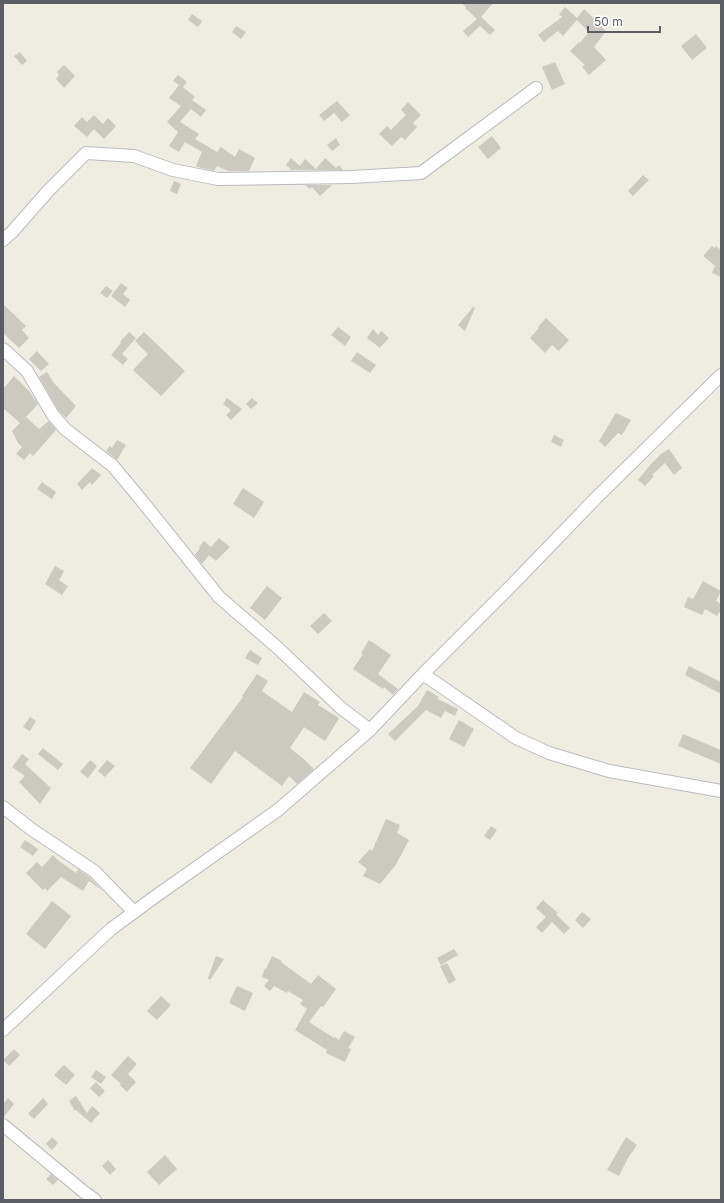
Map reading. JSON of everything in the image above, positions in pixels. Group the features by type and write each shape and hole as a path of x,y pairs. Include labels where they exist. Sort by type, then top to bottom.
{"street":[{"path":"3,240 12,232 49,190 86,153 134,156 173,170 218,179 351,177 421,173 536,88"},
{"path":"3,349 26,370 53,415 64,429 113,466 218,597 278,648 341,708 370,730"},
{"path":"3,1030 111,930 278,810 370,730 423,674 508,590 624,470 721,375"},
{"path":"423,674 516,738 550,753 609,772 721,791"},
{"path":"3,807 31,829 94,871 134,912"},
{"path":"3,1125 95,1200"}],"building":[{"path":"461,3 493,3 481,17 495,30 490,35 480,26 468,37 463,31 477,19"},
{"path":"565,7 577,18 584,9 606,31 594,47 606,60 589,75 582,67 585,65 570,51 579,42 580,43 589,32 577,20 563,36 558,31 544,42 538,35 562,17 559,14"},
{"path":"192,14 202,21 198,27 188,20"},
{"path":"236,26 246,32 241,39 232,32"},
{"path":"696,34 707,48 692,60 681,46"},
{"path":"20,52 27,61 22,65 14,56"},
{"path":"555,62 565,84 552,90 542,67"},
{"path":"64,65 75,76 64,88 56,79 59,75 57,72"},
{"path":"178,75 187,82 183,87 195,97 192,100 206,110 201,117 191,109 180,122 199,134 195,139 217,152 221,147 235,157 239,149 255,158 249,171 228,171 217,166 214,171 198,167 196,166 202,152 185,142 179,152 169,146 178,132 167,122 181,106 169,98 179,85 173,81"},
{"path":"337,101 350,115 342,122 334,113 324,121 319,115"},
{"path":"408,102 421,115 413,123 417,127 405,140 401,137 392,146 379,134 387,126 391,130 406,115 401,110"},
{"path":"94,115 103,124 108,118 116,126 104,139 94,129 87,137 74,126 82,117 87,122"},
{"path":"492,136 501,148 488,159 478,147"},
{"path":"336,138 340,145 332,151 327,145"},
{"path":"291,158 300,166 305,159 316,169 325,158 336,168 339,165 343,170 289,170 291,169 286,165"},
{"path":"643,175 649,180 633,196 628,191"},
{"path":"174,181 181,184 177,194 170,191"},
{"path":"305,185 332,185 320,196 312,187 310,189"},
{"path":"712,246 715,248 716,246 721,250 721,277 712,273 715,266 703,256"},
{"path":"121,283 128,288 123,294 130,300 125,307 111,296"},
{"path":"106,286 113,291 107,298 100,293"},
{"path":"3,304 26,326 22,330 29,338 19,348 3,333"},
{"path":"473,307 475,308 465,331 458,325"},
{"path":"546,318 569,340 559,351 552,345 545,353 530,338"},
{"path":"338,327 351,337 345,346 331,335"},
{"path":"373,329 378,335 381,331 389,338 380,348 367,338"},
{"path":"129,332 136,338 122,354 128,359 123,365 111,355"},
{"path":"144,332 185,371 161,396 133,370 148,354 135,341"},
{"path":"37,351 49,364 41,371 29,359"},
{"path":"357,352 376,365 370,373 351,361"},
{"path":"47,372 54,383 76,406 66,418 59,411 39,377"},
{"path":"14,376 29,391 38,404 26,417 39,429 49,421 56,430 33,456 30,453 24,460 16,454 22,447 18,443 12,431 20,423 3,408 3,389"},
{"path":"227,398 242,409 231,420 226,415 231,410 223,404"},
{"path":"252,398 258,403 251,409 246,404"},
{"path":"616,413 631,420 622,435 618,433 605,447 599,441"},
{"path":"554,435 564,440 561,447 551,442"},
{"path":"117,440 126,445 117,460 106,451 110,446 112,448"},
{"path":"669,449 682,468 674,475 665,463 652,475 654,476 645,486 638,480 661,454"},
{"path":"92,468 101,475 92,485 90,482 82,490 77,484"},
{"path":"42,482 56,492 52,499 37,489"},
{"path":"243,488 264,502 254,518 233,504"},
{"path":"219,538 230,547 216,561 209,555 202,564 195,555 200,548 199,547 204,541 211,547"},
{"path":"55,566 64,571 59,580 68,586 62,595 45,584"},
{"path":"703,581 721,591 716,601 721,604 721,610 717,616 705,609 702,615 684,607 688,597 693,599"},
{"path":"267,586 282,598 265,620 250,608"},
{"path":"324,613 332,621 318,634 310,626"},
{"path":"369,640 391,655 378,674 398,689 393,695 384,687 383,689 353,669 363,654 361,653"},
{"path":"250,650 262,658 258,665 245,658"},
{"path":"689,666 721,682 721,694 685,675"},
{"path":"257,674 268,681 262,691 292,712 304,692 320,702 318,705 339,718 325,741 304,727 290,748 314,769 297,784 289,776 282,786 235,751 211,784 190,768 243,697 242,696"},
{"path":"427,690 439,697 438,699 458,709 455,716 445,711 441,718 426,710 395,741 388,734 418,706"},
{"path":"30,717 36,721 30,731 23,727"},
{"path":"459,720 474,729 464,747 449,739"},
{"path":"683,734 721,750 721,764 678,746"},
{"path":"43,748 63,764 58,770 38,754"},
{"path":"22,754 29,759 25,764 51,788 40,804 19,782 25,776 12,767"},
{"path":"90,760 97,766 88,778 80,772"},
{"path":"107,760 115,766 105,777 98,771"},
{"path":"386,819 400,825 397,833 409,840 395,866 380,884 363,876 367,869 358,862 370,849 372,851"},
{"path":"491,826 497,830 490,840 484,836"},
{"path":"25,840 38,849 33,856 20,847"},
{"path":"53,855 76,873 78,869 89,877 103,891 89,881 83,891 61,877 47,891 45,888 43,890 26,873 37,862 42,867"},
{"path":"543,900 558,913 556,914 570,928 564,934 552,922 542,933 536,927 546,917 536,908"},
{"path":"52,901 71,916 45,949 26,934"},
{"path":"582,912 591,919 583,928 575,920"},
{"path":"454,949 458,955 441,965 437,958"},
{"path":"216,956 224,959 210,980 208,978"},
{"path":"272,956 282,961 281,962 311,984 318,975 336,989 323,1007 321,1006 309,1022 339,1040 344,1031 355,1037 348,1048 351,1049 345,1062 326,1053 327,1050 295,1030 307,1009 300,1004 303,1000 288,991 287,993 274,986 270,991 264,986 269,980 262,977"},
{"path":"447,963 456,980 449,984 440,966"},
{"path":"237,986 253,993 245,1011 229,1003"},
{"path":"161,996 171,1005 157,1020 147,1011"},
{"path":"14,1049 20,1055 9,1066 3,1060"},
{"path":"128,1056 137,1064 128,1074 136,1082 127,1092 111,1075"},
{"path":"64,1065 75,1075 66,1085 54,1075"},
{"path":"96,1070 106,1077 101,1084 91,1077"},
{"path":"96,1082 105,1091 99,1097 90,1088"},
{"path":"76,1096 87,1113 92,1106 100,1113 91,1123 76,1110 75,1111 69,1101"},
{"path":"8,1098 14,1104 3,1118 3,1104"},
{"path":"43,1098 48,1104 34,1119 28,1114"},
{"path":"52,1137 58,1143 52,1150 46,1144"},
{"path":"626,1137 637,1145 628,1158 619,1176 607,1170"},
{"path":"165,1155 177,1169 159,1185 147,1172"},
{"path":"108,1160 116,1169 110,1175 102,1166"},
{"path":"51,1174 58,1180 53,1185 46,1179"}]}
